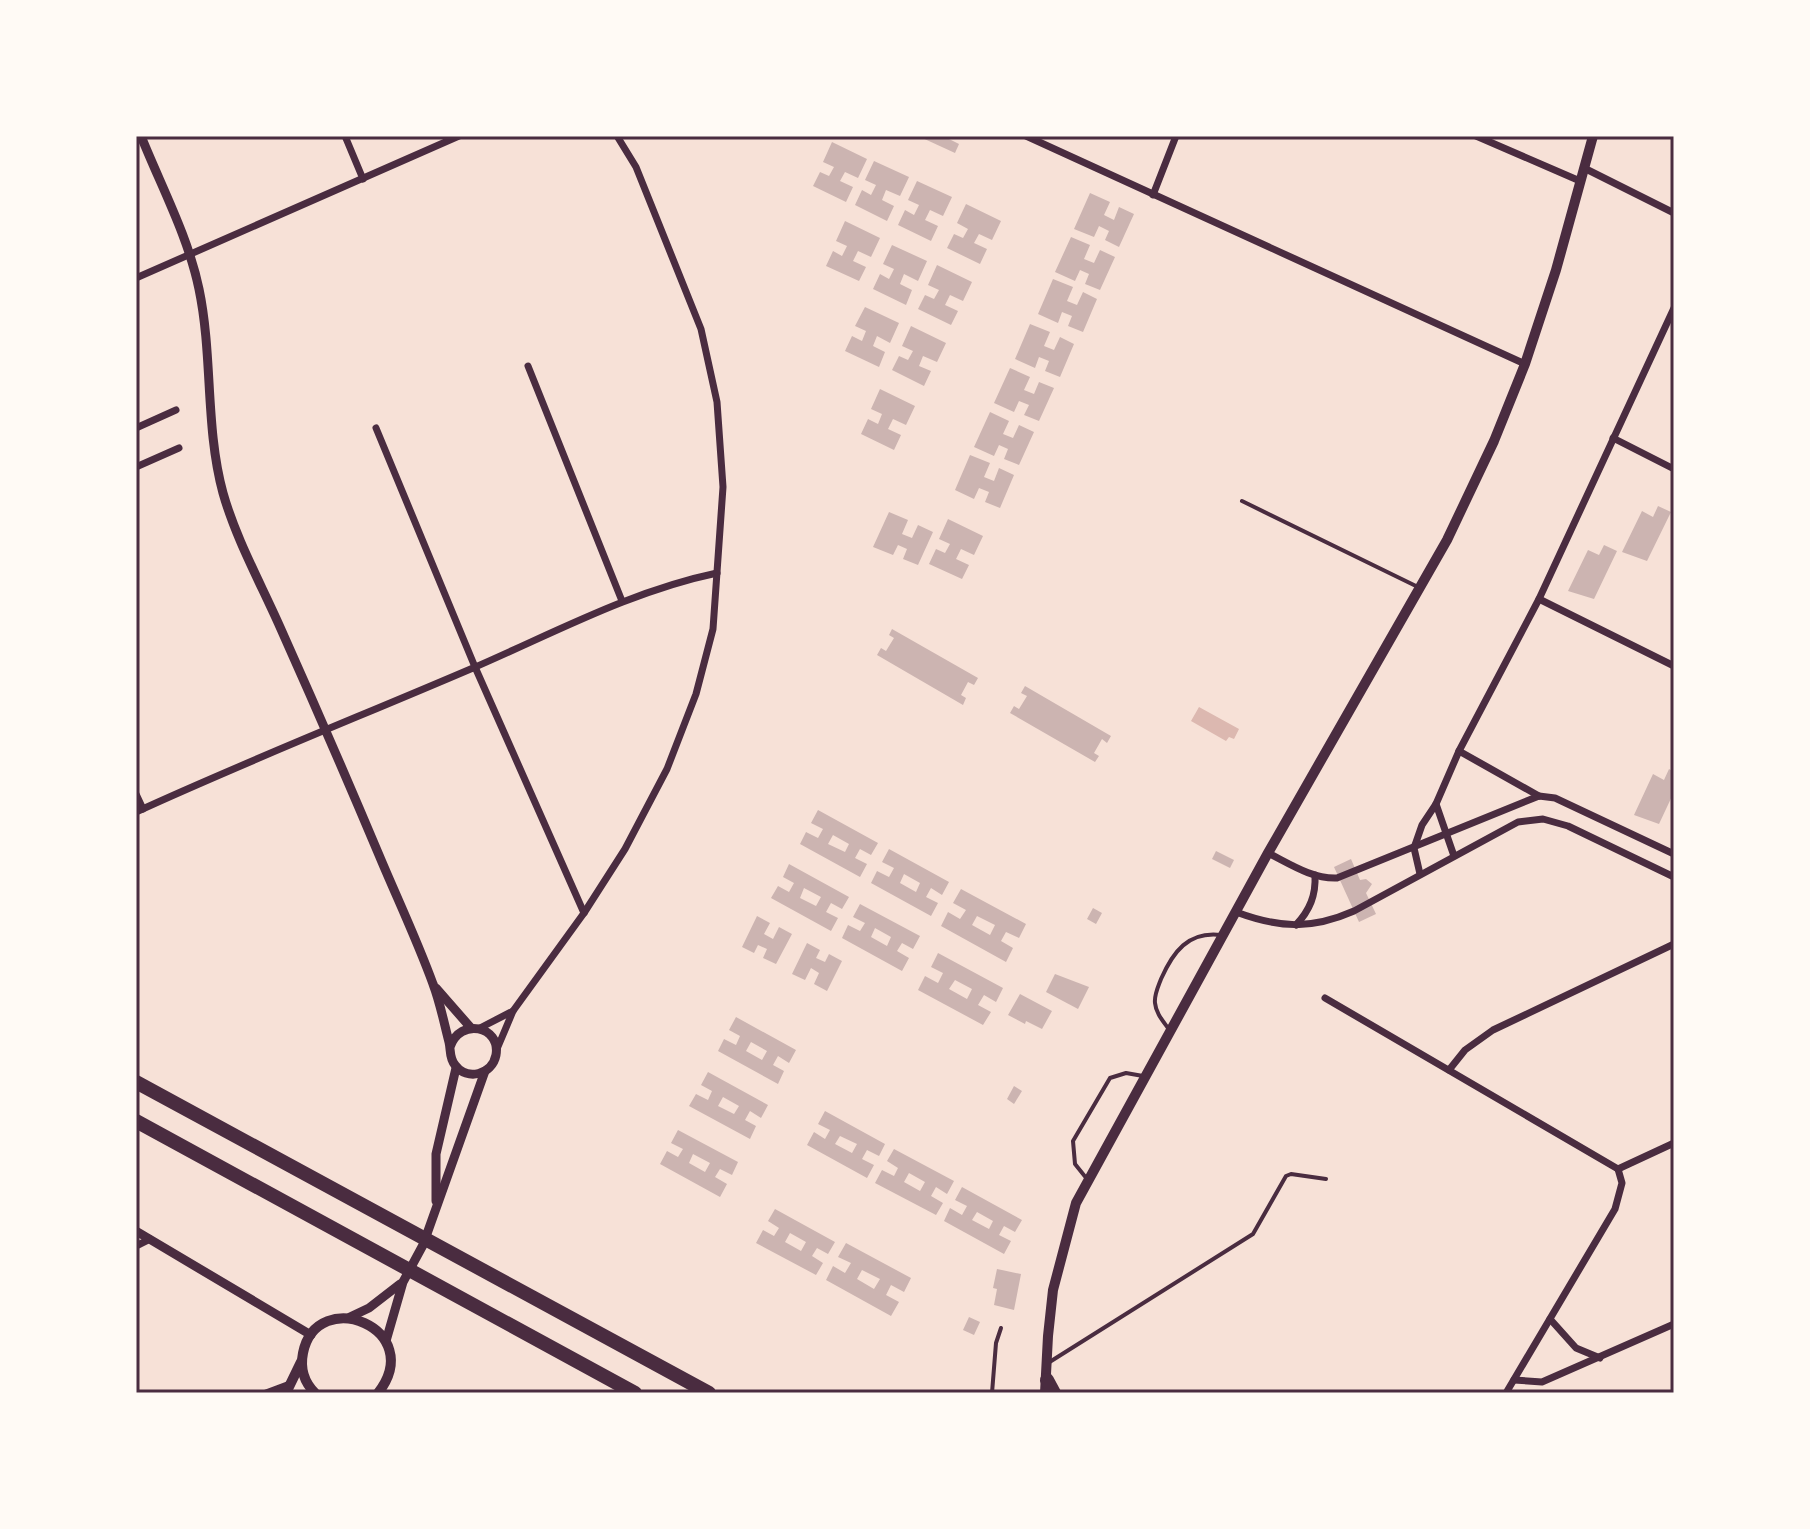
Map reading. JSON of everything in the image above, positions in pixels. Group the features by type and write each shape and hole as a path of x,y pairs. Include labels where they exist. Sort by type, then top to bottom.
{"highway":[{"path":"136,1082 709,1393"},
{"path":"136,1121 635,1393"}],"main road":[{"path":"1049,1389 1047,1364 1053,1290 1076,1203 1268,853 1447,540 1494,441 1525,364 1556,270 1593,136"},
{"path":"288,1389 311,1335 322,1324 350,1317 365,1321 386,1341 390,1355 388,1388 378,1393"},
{"path":"301,1362 304,1377 315,1393"}],"street":[{"path":"141,136 190,256 199,289 216,456 223,494 434,986 452,1062 456,1068 470,1075 485,1071"},
{"path":"345,136 363,179"},
{"path":"136,278 459,136"},
{"path":"386,1341 403,1282 423,1245 485,1071 495,1059 513,1011 584,913 625,849 667,769 696,694 713,629 723,487 717,402 704,343 670,245 636,167 617,136"},
{"path":"1026,136 1525,364"},
{"path":"1153,195 1176,136"},
{"path":"1476,136 1580,181"},
{"path":"1584,168 1674,213"},
{"path":"1420,874 1414,848 1422,825 1436,804 1459,751 1539,599 1674,308"},
{"path":"528,366 622,601"},
{"path":"136,428 176,410"},
{"path":"376,428 475,667 584,913"},
{"path":"1613,438 1674,469"},
{"path":"136,467 179,448"},
{"path":"136,794 139,810 622,601 717,573"},
{"path":"1539,599 1674,666"},
{"path":"1459,751 1539,796 1555,798 1674,854"},
{"path":"1268,853 1315,875 1337,878 1539,796"},
{"path":"1436,804 1454,856"},
{"path":"1236,912 1252,918 1296,925 1326,923 1354,911 1518,822 1543,819 1568,826 1674,877"},
{"path":"1296,925 1311,905 1316,887 1315,875"},
{"path":"1449,1070 1465,1050 1493,1030 1674,944"},
{"path":"434,986 475,1028 491,1037 496,1051"},
{"path":"1325,998 1618,1169 1622,1183 1615,1209 1506,1393"},
{"path":"450,1047 457,1034 513,1011"},
{"path":"436,1205 436,1154 456,1068"},
{"path":"1618,1169 1674,1143"},
{"path":"136,1231 311,1335"},
{"path":"136,1246 150,1239"},
{"path":"350,1317 369,1308 403,1282"},
{"path":"1550,1319 1576,1348 1600,1358"},
{"path":"1514,1380 1542,1382 1674,1324"},
{"path":"266,1393 288,1389"}],"lane":[{"path":"1242,501 1420,588"},
{"path":"1170,1031 1158,1014 1154,1000 1164,973 1186,941 1207,933 1223,935"},
{"path":"1089,1180 1075,1164 1073,1141 1110,1078 1126,1073 1145,1077"},
{"path":"1047,1364 1253,1234 1286,1176 1326,1179"},
{"path":"992,1393 996,1343 1001,1328"}],"shaded area":[{"path":"1199,707 1239,729 1234,739 1229,737 1226,741 1191,721"}],"building":[{"path":"918,136 943,136 959,144 955,153"},
{"path":"832,142 867,159 858,178 845,172 840,181 853,187 846,202 813,186 820,172 829,176 834,167 823,162"},
{"path":"874,161 909,177 900,196 886,190 882,200 894,206 887,221 855,205 862,190 871,195 876,185 865,180"},
{"path":"917,181 952,197 943,216 930,210 925,220 938,226 931,241 898,225 905,210 914,215 919,205 908,200"},
{"path":"1090,193 1110,202 1104,215 1114,220 1119,207 1134,214 1119,247 1105,240 1109,231 1099,226 1094,237 1074,229"},
{"path":"966,204 1001,221 992,240 979,234 974,243 987,249 980,264 947,248 954,234 963,238 968,229 957,223"},
{"path":"845,221 880,238 871,257 858,251 853,261 866,267 859,281 826,266 833,251 842,256 847,246 836,241"},
{"path":"1071,237 1090,245 1084,259 1094,263 1100,250 1115,257 1100,290 1085,284 1089,274 1080,270 1075,281 1055,272"},
{"path":"892,245 927,261 918,281 904,274 900,284 912,290 906,305 873,289 880,274 889,279 894,269 883,264"},
{"path":"937,265 972,282 963,301 950,295 945,305 958,311 951,325 918,309 925,295 934,299 939,290 928,285"},
{"path":"1053,279 1073,287 1067,301 1077,305 1083,292 1097,299 1083,332 1068,326 1072,316 1062,312 1058,323 1038,314"},
{"path":"865,307 899,323 890,343 877,336 873,346 885,352 879,367 845,351 852,336 862,341 866,331 855,326"},
{"path":"1030,324 1050,332 1044,346 1054,350 1060,337 1074,344 1060,377 1045,371 1049,361 1039,357 1035,368 1015,359"},
{"path":"911,326 946,343 937,362 923,356 919,366 931,371 924,386 892,370 899,356 908,360 913,351 902,346"},
{"path":"1010,368 1030,377 1024,390 1034,394 1039,382 1054,388 1039,421 1024,415 1029,405 1019,401 1014,412 994,403"},
{"path":"880,389 915,406 906,425 893,419 888,429 901,435 894,450 861,434 868,419 878,424 882,414 871,409"},
{"path":"990,412 1009,421 1003,434 1013,438 1019,425 1034,432 1019,465 1004,459 1008,449 999,445 994,456 974,447"},
{"path":"970,455 990,463 984,477 994,481 999,468 1014,475 1000,508 985,502 989,492 979,488 974,499 955,490"},
{"path":"1658,506 1671,512 1647,561 1622,552 1642,511 1653,517"},
{"path":"889,512 908,520 902,534 912,538 918,525 933,532 918,565 903,559 907,549 898,545 893,555 873,547"},
{"path":"948,519 983,536 974,555 961,549 956,559 969,565 962,579 929,564 936,549 945,553 950,544 939,539"},
{"path":"1604,545 1617,551 1594,599 1568,591 1588,550 1599,555"},
{"path":"892,629 978,678 974,685 968,682 961,695 966,698 963,705 877,655 881,648 886,651 894,638 889,635"},
{"path":"1025,686 1111,736 1107,743 1102,739 1094,753 1099,756 1095,762 1010,713 1014,706 1019,709 1027,696 1021,693"},
{"path":"1669,769 1674,772 1674,792 1659,824 1634,815 1653,774 1664,780"},
{"path":"818,810 878,843 871,855 860,849 855,858 867,864 860,877 800,844 806,832 818,838 823,829 811,823","holes":["833,835 849,844 845,852 828,844"]},
{"path":"889,849 949,882 942,895 931,888 926,897 938,903 931,916 871,883 877,871 889,877 894,868 882,862","holes":["904,874 920,883 916,892 900,883"]},
{"path":"1216,851 1234,860 1230,868 1212,859"},
{"path":"1351,859 1360,880 1366,879 1372,884 1366,893 1376,914 1359,922 1334,867"},
{"path":"789,864 849,897 842,909 831,903 826,912 838,918 831,931 771,898 778,886 789,892 794,883 783,877","holes":["804,888 821,897 816,906 800,898"]},
{"path":"961,889 1026,924 1019,938 1006,932 1001,941 1013,948 1006,962 941,926 948,912 960,919 966,910 953,903","holes":["977,916 995,925 990,935 972,925"]},
{"path":"860,904 920,936 913,949 902,943 897,951 909,958 902,971 842,938 848,925 860,931 865,923 853,917","holes":["875,928 891,937 887,946 871,937"]},
{"path":"1093,908 1102,913 1096,924 1087,919"},
{"path":"757,916 770,923 764,934 773,939 779,927 792,934 776,964 763,958 767,949 758,945 754,953 742,947"},
{"path":"807,943 820,950 816,958 825,962 829,954 842,961 827,991 814,984 819,973 811,968 805,980 792,974"},
{"path":"938,953 1003,988 996,1002 984,995 978,1005 991,1012 983,1025 918,990 925,976 938,983 943,973 931,967","holes":["955,980 972,989 967,999 949,989"]},
{"path":"1055,974 1089,987 1078,1009 1046,992"},
{"path":"1020,994 1052,1011 1042,1029 1008,1015"},
{"path":"736,1017 796,1050 789,1063 778,1056 773,1065 784,1071 778,1084 718,1051 724,1039 736,1045 740,1036 729,1030","holes":["751,1042 767,1051 762,1060 746,1051"]},
{"path":"708,1072 768,1105 761,1118 750,1111 745,1120 756,1126 750,1139 689,1106 696,1094 708,1100 712,1091 701,1085","holes":["723,1097 739,1106 734,1114 718,1106"]},
{"path":"1014,1086 1022,1091 1014,1104 1007,1099"},
{"path":"825,1111 885,1144 879,1156 867,1150 862,1159 874,1165 867,1178 807,1145 814,1132 825,1139 830,1130 818,1124","holes":["840,1136 857,1144 852,1153 835,1144"]},
{"path":"678,1130 738,1162 732,1175 720,1169 715,1177 727,1184 720,1197 660,1164 667,1151 678,1157 683,1149 671,1143","holes":["693,1154 710,1163 705,1172 689,1163"]},
{"path":"894,1149 954,1181 947,1194 936,1187 931,1196 943,1203 936,1215 875,1183 882,1170 894,1176 898,1168 887,1161","holes":["909,1173 925,1182 920,1191 904,1182"]},
{"path":"962,1187 1022,1220 1015,1232 1004,1226 999,1235 1011,1241 1004,1254 944,1221 950,1208 962,1215 967,1206 955,1200","holes":["977,1212 993,1221 989,1229 972,1220"]},
{"path":"775,1209 835,1242 828,1254 817,1248 812,1256 823,1263 816,1275 756,1243 763,1230 774,1236 779,1228 768,1221","holes":["790,1233 806,1242 801,1251 785,1242"]},
{"path":"846,1243 911,1278 904,1292 891,1285 886,1295 899,1302 891,1316 826,1280 833,1266 845,1273 851,1263 838,1257","holes":["862,1270 880,1279 874,1289 857,1279"]},
{"path":"997,1269 1021,1274 1014,1310 994,1305 997,1289 993,1288"},
{"path":"969,1317 980,1322 974,1335 963,1330"}]}
